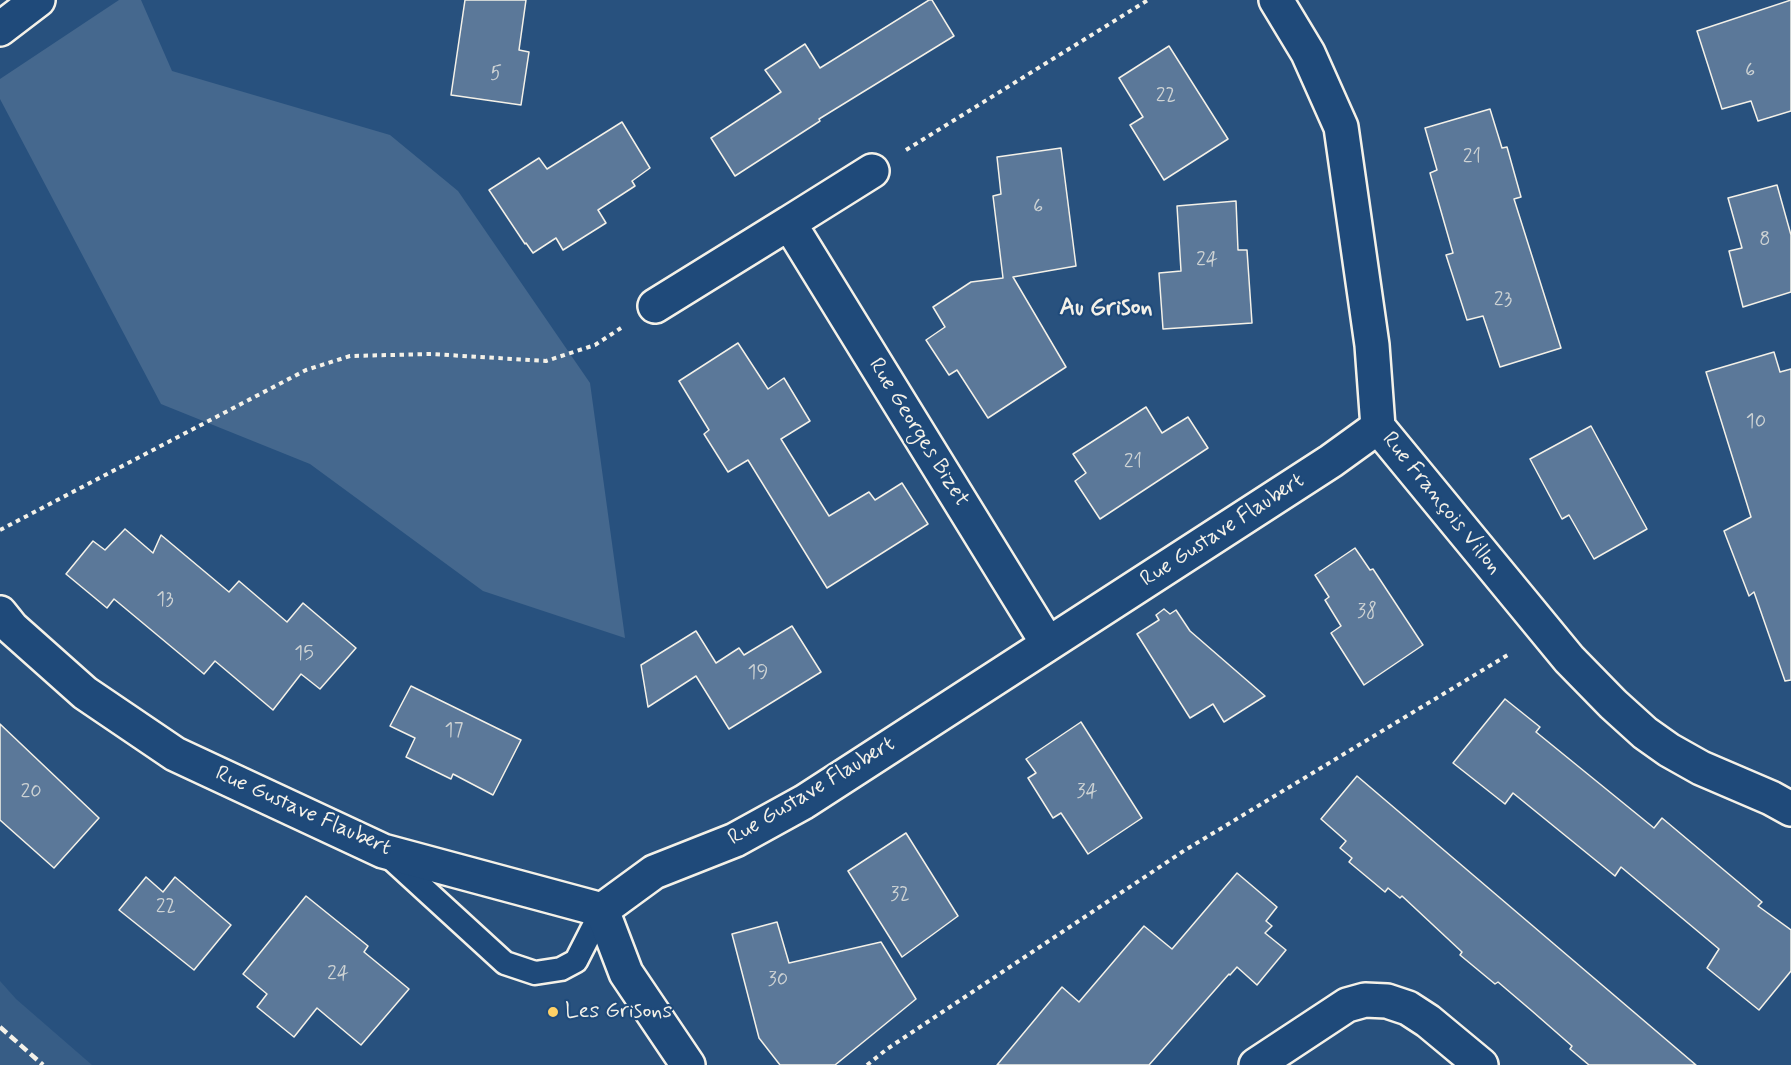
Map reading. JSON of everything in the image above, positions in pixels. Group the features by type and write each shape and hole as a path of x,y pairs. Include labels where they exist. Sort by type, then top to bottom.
{"street":[{"path":"0,29 38,0"},
{"name":"Rue François Villon","path":"1276,0 1308,53 1341,127 1372,345 1378,428 1569,659 1613,704 1645,733 1669,750 1701,768 1791,809"},
{"path":"655,306 872,171"},
{"name":"Rue Georges Bizet","path":"789,222 1048,644"},
{"name":"Rue Gustave Flaubert","path":"0,613 12,628 86,693 175,754 383,851 602,910 654,872 735,840 804,802 1331,461 1378,428"},
{"path":"602,910 626,973 688,1065"},
{"path":"1256,1065 1347,1005 1365,1000 1387,1001 1408,1008 1428,1021 1481,1065"}],"lane":[{"path":"383,851 505,963 535,973 561,969 576,961 602,910"}],"path":[{"path":"872,171 1148,0"},
{"path":"0,530 306,370 350,357 374,356 431,354 546,361 595,345"},
{"path":"867,1065 1182,852 1547,632"}],"shaded area":[{"path":"119,0 141,0 172,71 390,135 458,191 590,383 625,638 483,591 310,464 161,404 0,99 0,79"},
{"path":"0,981 16,999 92,1065 0,1065"}],"building":[{"path":"465,0 526,0 519,50 529,52 521,105 451,95"},
{"path":"932,0 954,36 819,119 820,121 735,176 711,138 781,92 765,70 805,44 820,68"},
{"path":"1791,0 1791,111 1758,121 1751,101 1722,109 1697,31"},
{"path":"1169,46 1228,139 1164,180 1130,125 1143,117 1119,78"},
{"path":"1490,109 1502,148 1507,147 1521,197 1514,199 1561,348 1500,367 1483,316 1467,320 1446,255 1453,253 1430,173 1437,170 1425,128"},
{"path":"622,122 650,168 632,181 635,186 598,210 606,223 563,250 556,238 533,253 489,190 539,158 547,169"},
{"path":"1061,148 1076,266 1013,277 1066,367 988,418 957,370 949,375 926,340 945,327 933,307 971,282 1003,278 993,196 1001,194 997,157"},
{"path":"1777,185 1791,235 1791,292 1743,307 1729,251 1742,248 1728,198"},
{"path":"1236,201 1238,250 1247,250 1252,323 1163,329 1159,273 1181,271 1177,206"},
{"path":"738,343 768,389 784,378 810,421 781,439 829,516 869,492 875,500 902,483 928,524 827,588 748,460 728,472 704,434 709,430 679,381"},
{"path":"1774,352 1780,372 1791,369 1791,680 1785,681 1754,592 1749,596 1724,531 1751,517 1706,372"},
{"path":"1146,407 1162,433 1188,417 1208,448 1100,519 1075,481 1086,473 1073,454"},
{"path":"1591,426 1647,529 1594,559 1569,515 1562,519 1530,459"},
{"path":"125,529 153,553 161,535 229,592 239,581 287,622 303,603 356,648 320,689 301,674 273,710 215,661 204,674 114,599 107,608 66,574 93,541 105,550"},
{"path":"1355,548 1370,570 1373,569 1423,645 1364,685 1331,633 1341,626 1325,600 1329,597 1315,575"},
{"path":"1164,609 1170,614 1176,610 1190,631 1265,696 1224,722 1213,704 1190,718 1137,634 1159,620 1156,615"},
{"path":"792,626 821,672 729,729 696,676 648,707 641,665 696,631 716,663 739,648 744,655"},
{"path":"411,686 521,740 493,795 453,774 451,779 406,757 415,738 390,726"},
{"path":"1505,699 1540,727 1536,732 1654,828 1662,818 1762,902 1758,906 1791,930 1791,971 1759,1010 1707,968 1719,949 1621,867 1615,876 1513,793 1505,804 1453,763"},
{"path":"1081,722 1142,818 1088,854 1061,813 1053,818 1028,778 1036,773 1026,759"},
{"path":"0,724 99,818 54,868 0,820"},
{"path":"1357,776 1696,1065 1589,1065 1570,1049 1572,1046 1498,982 1495,984 1460,955 1462,952 1402,896 1400,898 1388,888 1385,892 1349,862 1352,858 1340,848 1346,841 1321,819"},
{"path":"906,833 958,916 902,957 848,871"},
{"path":"1237,873 1277,907 1266,921 1272,926 1265,933 1286,950 1257,985 1237,967 1149,1065 997,1065 1062,987 1079,1002 1144,926 1172,949"},
{"path":"146,877 163,892 175,877 231,925 194,970 119,910"},
{"path":"306,896 368,946 364,952 409,989 361,1045 317,1008 294,1037 257,1007 267,994 243,974"},
{"path":"777,922 789,963 881,942 916,999 835,1065 780,1065 759,1038 732,934"}],"railway":[{"path":"0,1027 43,1065"}],"place":[{"name":"Les Grisons","path":"553,1012"}],"district":[{"name":"Au Grison","path":"1106,309"}]}
